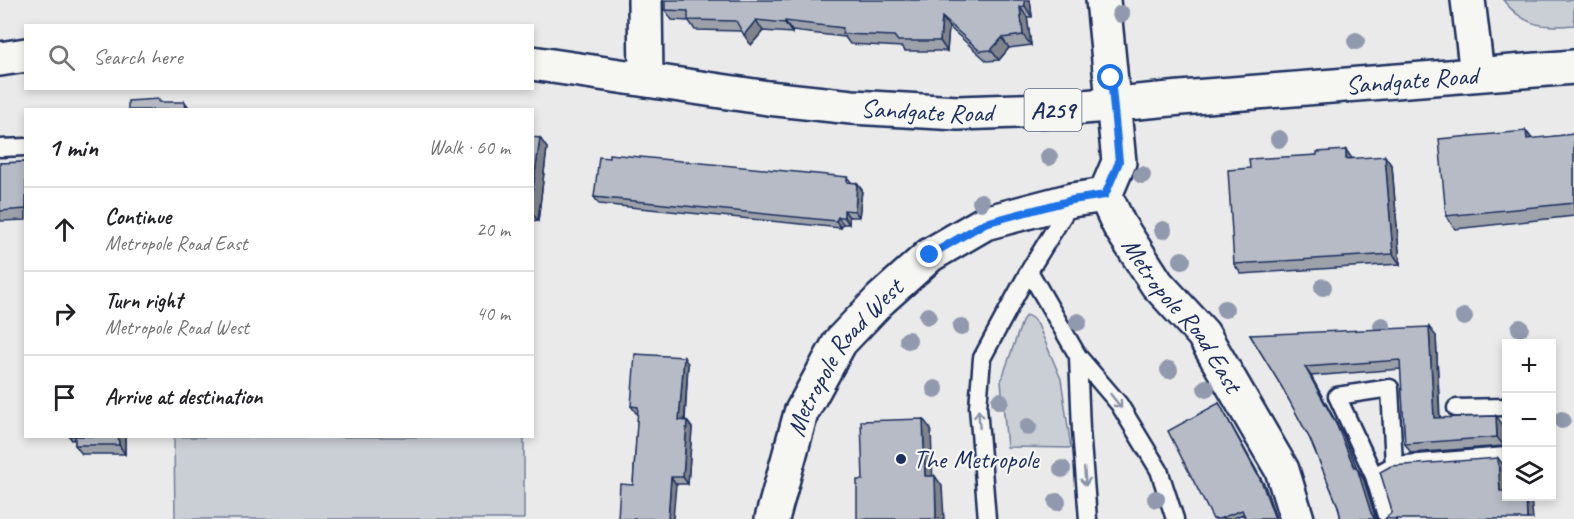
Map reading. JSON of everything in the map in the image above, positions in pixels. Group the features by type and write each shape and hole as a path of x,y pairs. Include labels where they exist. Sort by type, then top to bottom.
{"main road":[{"path":"645,0 646,78"},
{"path":"1103,0 1119,162 1105,195"},
{"path":"1468,0 1477,74"},
{"path":"0,59 24,55"},
{"name":"Sandgate Road","path":"534,63 646,78 768,98 958,113 1004,113 1115,105 1574,67"},
{"name":"Metropole Road West","path":"772,519 801,413 840,342 881,299 930,255 985,223 1072,200 1105,195"},
{"name":"Metropole Road East","path":"1105,195 1119,225 1157,284 1203,334 1282,470 1297,519"}],"lane":[{"path":"0,148 24,147"},
{"path":"987,519 978,407 982,358 1029,271 1072,200"},
{"path":"1029,271 1078,356 1119,404 1148,452 1159,471 1174,519"},
{"path":"1078,356 1088,519"},
{"path":"1387,519 1374,476 1337,396 1390,388 1394,465"},
{"path":"1456,408 1502,407"},
{"path":"1374,476 1394,465 1502,456"}],"shaded area":[{"path":"1503,0 1574,0 1574,25 1552,26 1534,23 1518,15"},
{"path":"1027,315 1038,325 1061,379 1071,448 1007,447 1001,381 1023,319"},
{"path":"174,438 524,438 524,519 175,519"}],"building":[{"path":"665,0 1024,0 1025,6 1020,7 1023,35 1002,38 991,50 980,51 942,17 940,41 898,41 894,36 842,34 843,28 756,20 744,35 736,21 688,20 688,11 665,10"},
{"path":"159,99 159,102 185,102 186,108 128,108 128,101"},
{"path":"1526,131 1527,139 1574,134 1574,203 1446,216 1439,139"},
{"path":"534,137 540,138 534,181"},
{"path":"1346,150 1346,159 1385,156 1393,254 1234,264 1228,170 1250,168 1249,159 1317,155 1317,152"},
{"path":"609,154 847,177 847,182 857,183 855,211 844,210 844,217 838,217 836,221 594,197 599,157 609,158"},
{"path":"24,162 24,209 0,211 0,163"},
{"path":"1429,327 1434,418 1496,416 1497,437 1405,444 1400,360 1305,367 1358,471 1371,513 1374,518 1380,519 1341,519 1338,506 1310,439 1250,335"},
{"path":"635,354 684,357 679,420 687,421 683,477 671,477 668,519 618,519 620,484 633,485 638,407 631,406"},
{"path":"1219,403 1262,483 1275,519 1246,519 1242,510 1213,519 1168,431"},
{"name":"The Metropole","path":"923,419 925,476 935,476 936,519 857,519 857,480 863,480 861,421"},
{"path":"75,438 118,438 119,445 75,445"},
{"path":"1498,458 1502,501 1526,501 1527,519 1385,519 1391,513 1391,507 1380,472 1391,466"}],"place":[{"name":"The Metropole","path":"901,459"}],"route":[{"path":"930,255 985,223 1072,200 1105,195 1119,162 1111,78"}]}
